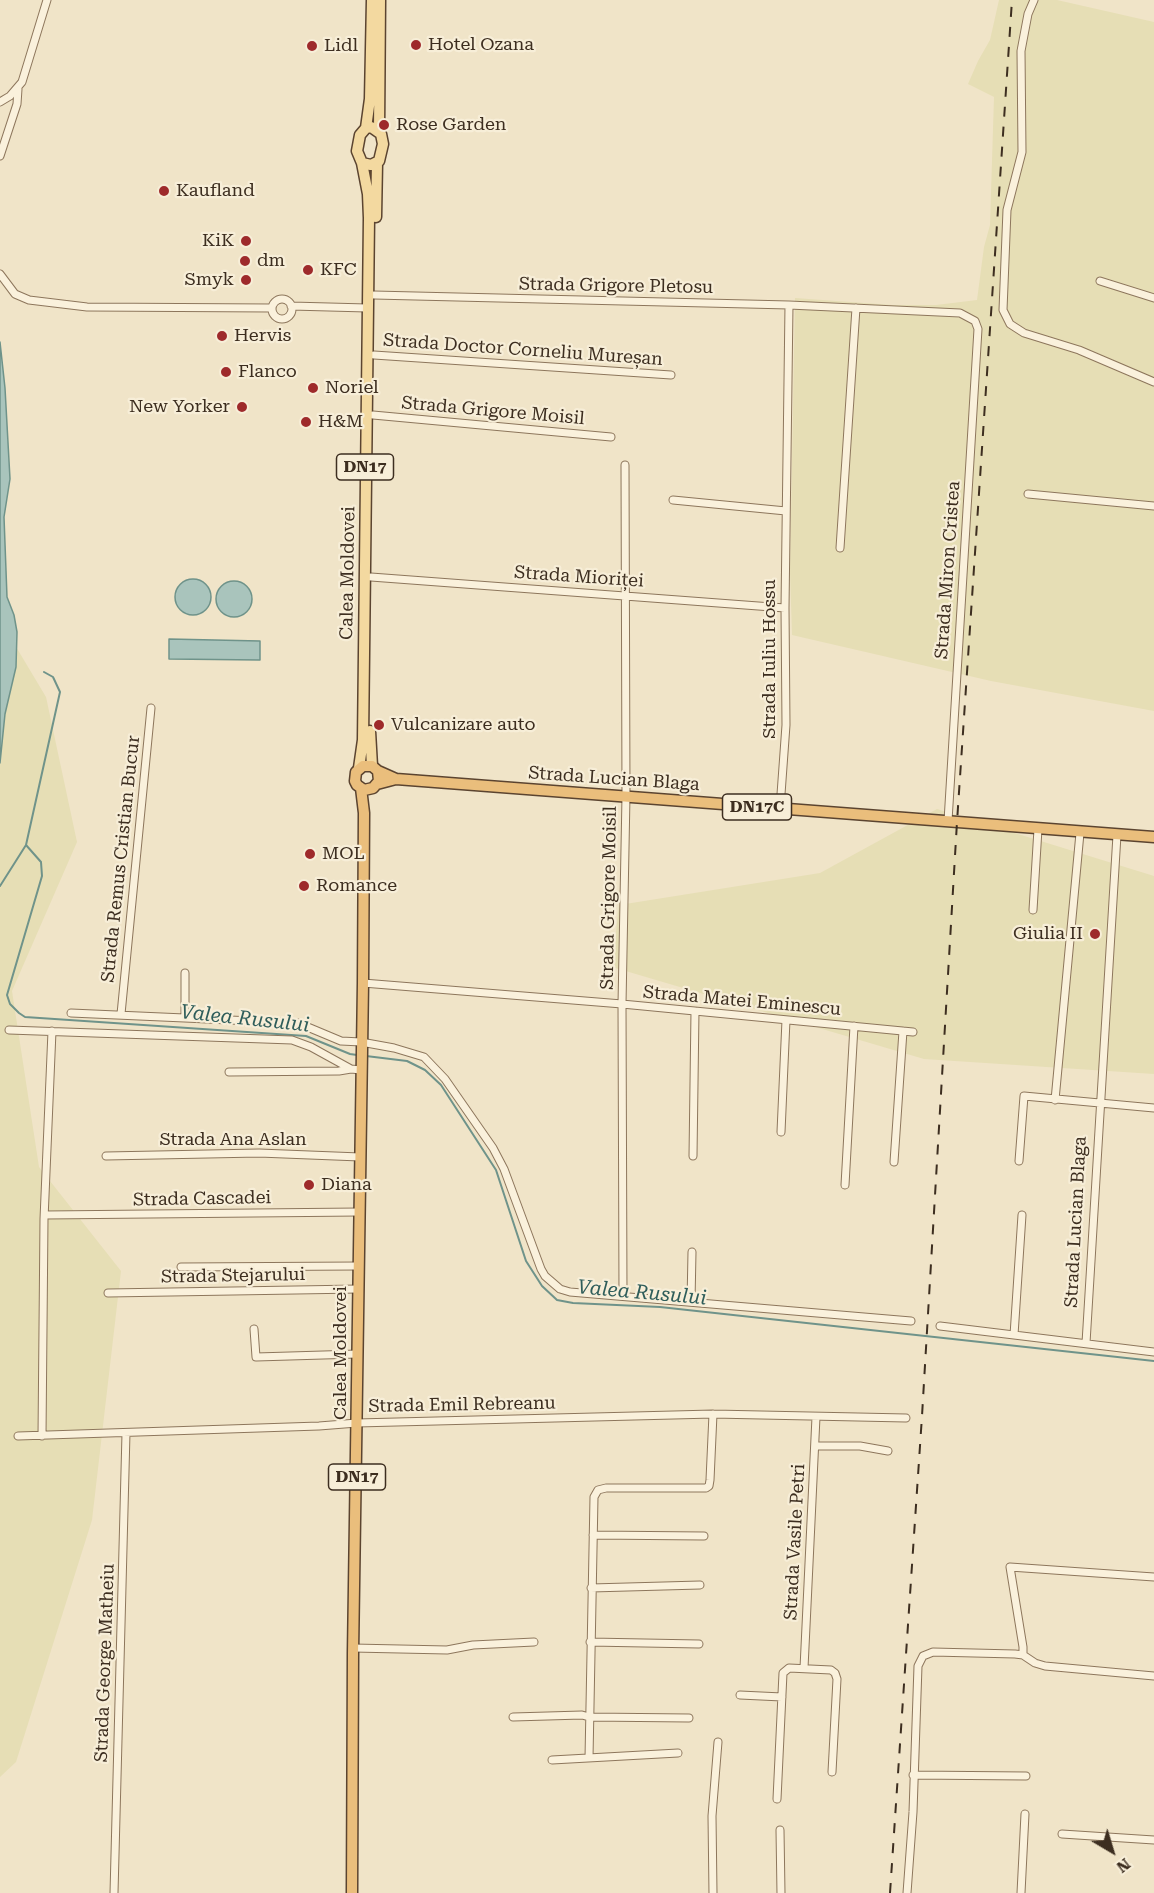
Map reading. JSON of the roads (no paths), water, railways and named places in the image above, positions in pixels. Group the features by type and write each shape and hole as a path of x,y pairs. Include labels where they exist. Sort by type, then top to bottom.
{"highway":[{"path":"359,768 363,766 375,769"},
{"name":"DN17","path":"359,768 355,781 361,788"},
{"name":"DN17","path":"375,769 379,775 375,786"},
{"name":"Strada Lucian Blaga","path":"375,769 396,779 1154,837"},
{"name":"Strada Lucian Blaga","path":"375,786 396,779"},
{"path":"361,788 375,786"},
{"name":"Calea Moldovei","path":"364,813 375,786"},
{"name":"Calea Moldovei","path":"352,1893 360,1157 358,1067 363,983 364,813 361,788"}],"main road":[{"path":"372,0 370,99 366,128 357,141 357,151 362,163 370,165 377,163 381,158 383,144 379,131 380,0"},
{"path":"366,128 371,127 379,131"},
{"name":"Calea Moldovei","path":"359,768 363,732 368,194 362,163"},
{"name":"Calea Moldovei","path":"375,769 370,740 377,163"}],"street":[{"path":"0,102 18,89 27,72 47,0"},
{"path":"1034,0 1028,14 1021,51 1023,144 1019,170 1007,210 1003,310 1010,324 1024,333 1079,350 1154,382"},
{"path":"0,156 18,104 18,89"},
{"path":"0,274 15,294 28,300 87,307 272,308"},
{"path":"1100,281 1154,298"},
{"name":"Strada Grigore Pletosu","path":"374,295 789,304 960,313 975,321"},
{"path":"281,299 287,300 291,306 290,315 282,319 276,316 272,308 275,302 281,299"},
{"name":"Strada Iuliu Hossu","path":"780,808 786,725 785,608 789,304"},
{"path":"291,306 367,308"},
{"path":"840,548 856,308"},
{"name":"Strada Miron Cristea","path":"948,821 978,329 975,321"},
{"name":"Strada Doctor Corneliu Mureșan","path":"374,356 671,375"},
{"name":"Strada Grigore Moisil","path":"373,415 611,437"},
{"name":"Strada Grigore Moisil","path":"623,1296 621,1004 626,796 625,465"},
{"path":"1028,494 1154,506"},
{"path":"673,500 786,511"},
{"name":"Strada Mioriței","path":"371,577 785,608"},
{"name":"Strada Remus Cristian Bucur","path":"121,1014 151,708"},
{"path":"1033,910 1038,829"},
{"path":"1055,1100 1080,832"},
{"name":"Strada Lucian Blaga","path":"1086,1344 1117,835"},
{"path":"185,973 185,1016"},
{"name":"Strada Matei Eminescu","path":"363,983 621,1004 914,1032"},
{"path":"693,1156 695,1011"},
{"path":"71,1012 298,1023 341,1041 394,1048 424,1057 445,1079 476,1121 504,1169 541,1269 545,1276 560,1289 570,1292 911,1321"},
{"path":"781,1132 786,1020"},
{"path":"845,1185 854,1026"},
{"path":"9,1030 292,1040 358,1067"},
{"path":"42,1436 45,1215 52,1031"},
{"path":"894,1161 903,1031"},
{"path":"229,1072 339,1071 358,1067"},
{"path":"1019,1161 1024,1096 1154,1108"},
{"name":"Strada Ana Aslan","path":"106,1156 259,1153 360,1157"},
{"name":"Strada Cascadei","path":"45,1215 359,1212"},
{"path":"1014,1335 1022,1215"},
{"path":"691,1302 692,1252"},
{"path":"181,1267 359,1266"},
{"name":"Strada Stejarului","path":"108,1293 358,1289"},
{"path":"940,1326 1154,1352"},
{"path":"254,1329 256,1357 357,1354"},
{"path":"589,1758 594,1497 598,1490 606,1488 702,1489 709,1486 713,1414"},
{"name":"Strada Emil Rebreanu","path":"18,1436 357,1423 713,1414 906,1418"},
{"name":"Strada Vasile Petri","path":"804,1668 816,1417"},
{"name":"Strada George Matheiu","path":"114,1893 126,1433"},
{"path":"815,1446 860,1446 888,1451"},
{"path":"593,1535 704,1536"},
{"path":"1023,1655 1010,1567 1154,1577"},
{"path":"591,1588 700,1585"},
{"path":"353,1648 447,1650 473,1645 534,1642"},
{"path":"590,1642 699,1644"},
{"path":"906,1893 913,1812 918,1666 923,1656 933,1652 1023,1655 1045,1666 1154,1676"},
{"path":"777,1799 783,1673 789,1668 831,1670 835,1673 837,1679 832,1772"},
{"path":"740,1695 782,1697"},
{"path":"513,1717 582,1715 589,1717 689,1718"},
{"path":"713,1893 712,1816 718,1742"},
{"path":"552,1760 678,1753"},
{"path":"913,1775 1026,1776"},
{"path":"1021,1893 1025,1814"},
{"path":"780,1830 781,1893"},
{"path":"1062,1834 1154,1840"}],"water":[{"path":"0,342 10,479 4,517 7,597 17,632 16,667 5,714 0,763"},
{"path":"193,579 205,585 211,597 205,609 193,615 181,609 175,597 181,585"},
{"path":"234,581 247,586 252,599 247,612 234,617 221,612 216,599 221,586"},
{"path":"169,639 260,641 260,660 169,659"}],"waterway":[{"path":"0,886 26,845 60,692 53,677 44,672"},
{"name":"Valea Rusului","path":"26,845 41,862 42,876 7,995 10,1004 25,1017 306,1036 357,1055"},
{"name":"Valea Rusului","path":"366,1056 407,1061 425,1070 441,1085 496,1170 526,1261 542,1286 557,1300 573,1303 660,1307 1154,1361"}],"railway":[{"path":"890,1893 922,1416 957,822 1012,0"}],"place":[{"name":"Hotel Ozana","path":"416,45"},
{"name":"Lidl","path":"312,46"},
{"name":"Rose Garden","path":"384,125"},
{"name":"Kaufland","path":"164,191"},
{"name":"KiK","path":"246,241"},
{"name":"dm","path":"245,261"},
{"name":"KFC","path":"308,270"},
{"name":"Smyk","path":"246,280"},
{"name":"Hervis","path":"222,336"},
{"name":"Flanco","path":"226,372"},
{"name":"Noriel","path":"313,388"},
{"name":"New Yorker","path":"242,407"},
{"name":"H&M","path":"306,422"},
{"name":"Vulcanizare auto","path":"379,725"},
{"name":"MOL","path":"310,854"},
{"name":"Romance","path":"304,886"},
{"name":"Giulia II","path":"1095,934"},
{"name":"Diana","path":"309,1185"}]}
